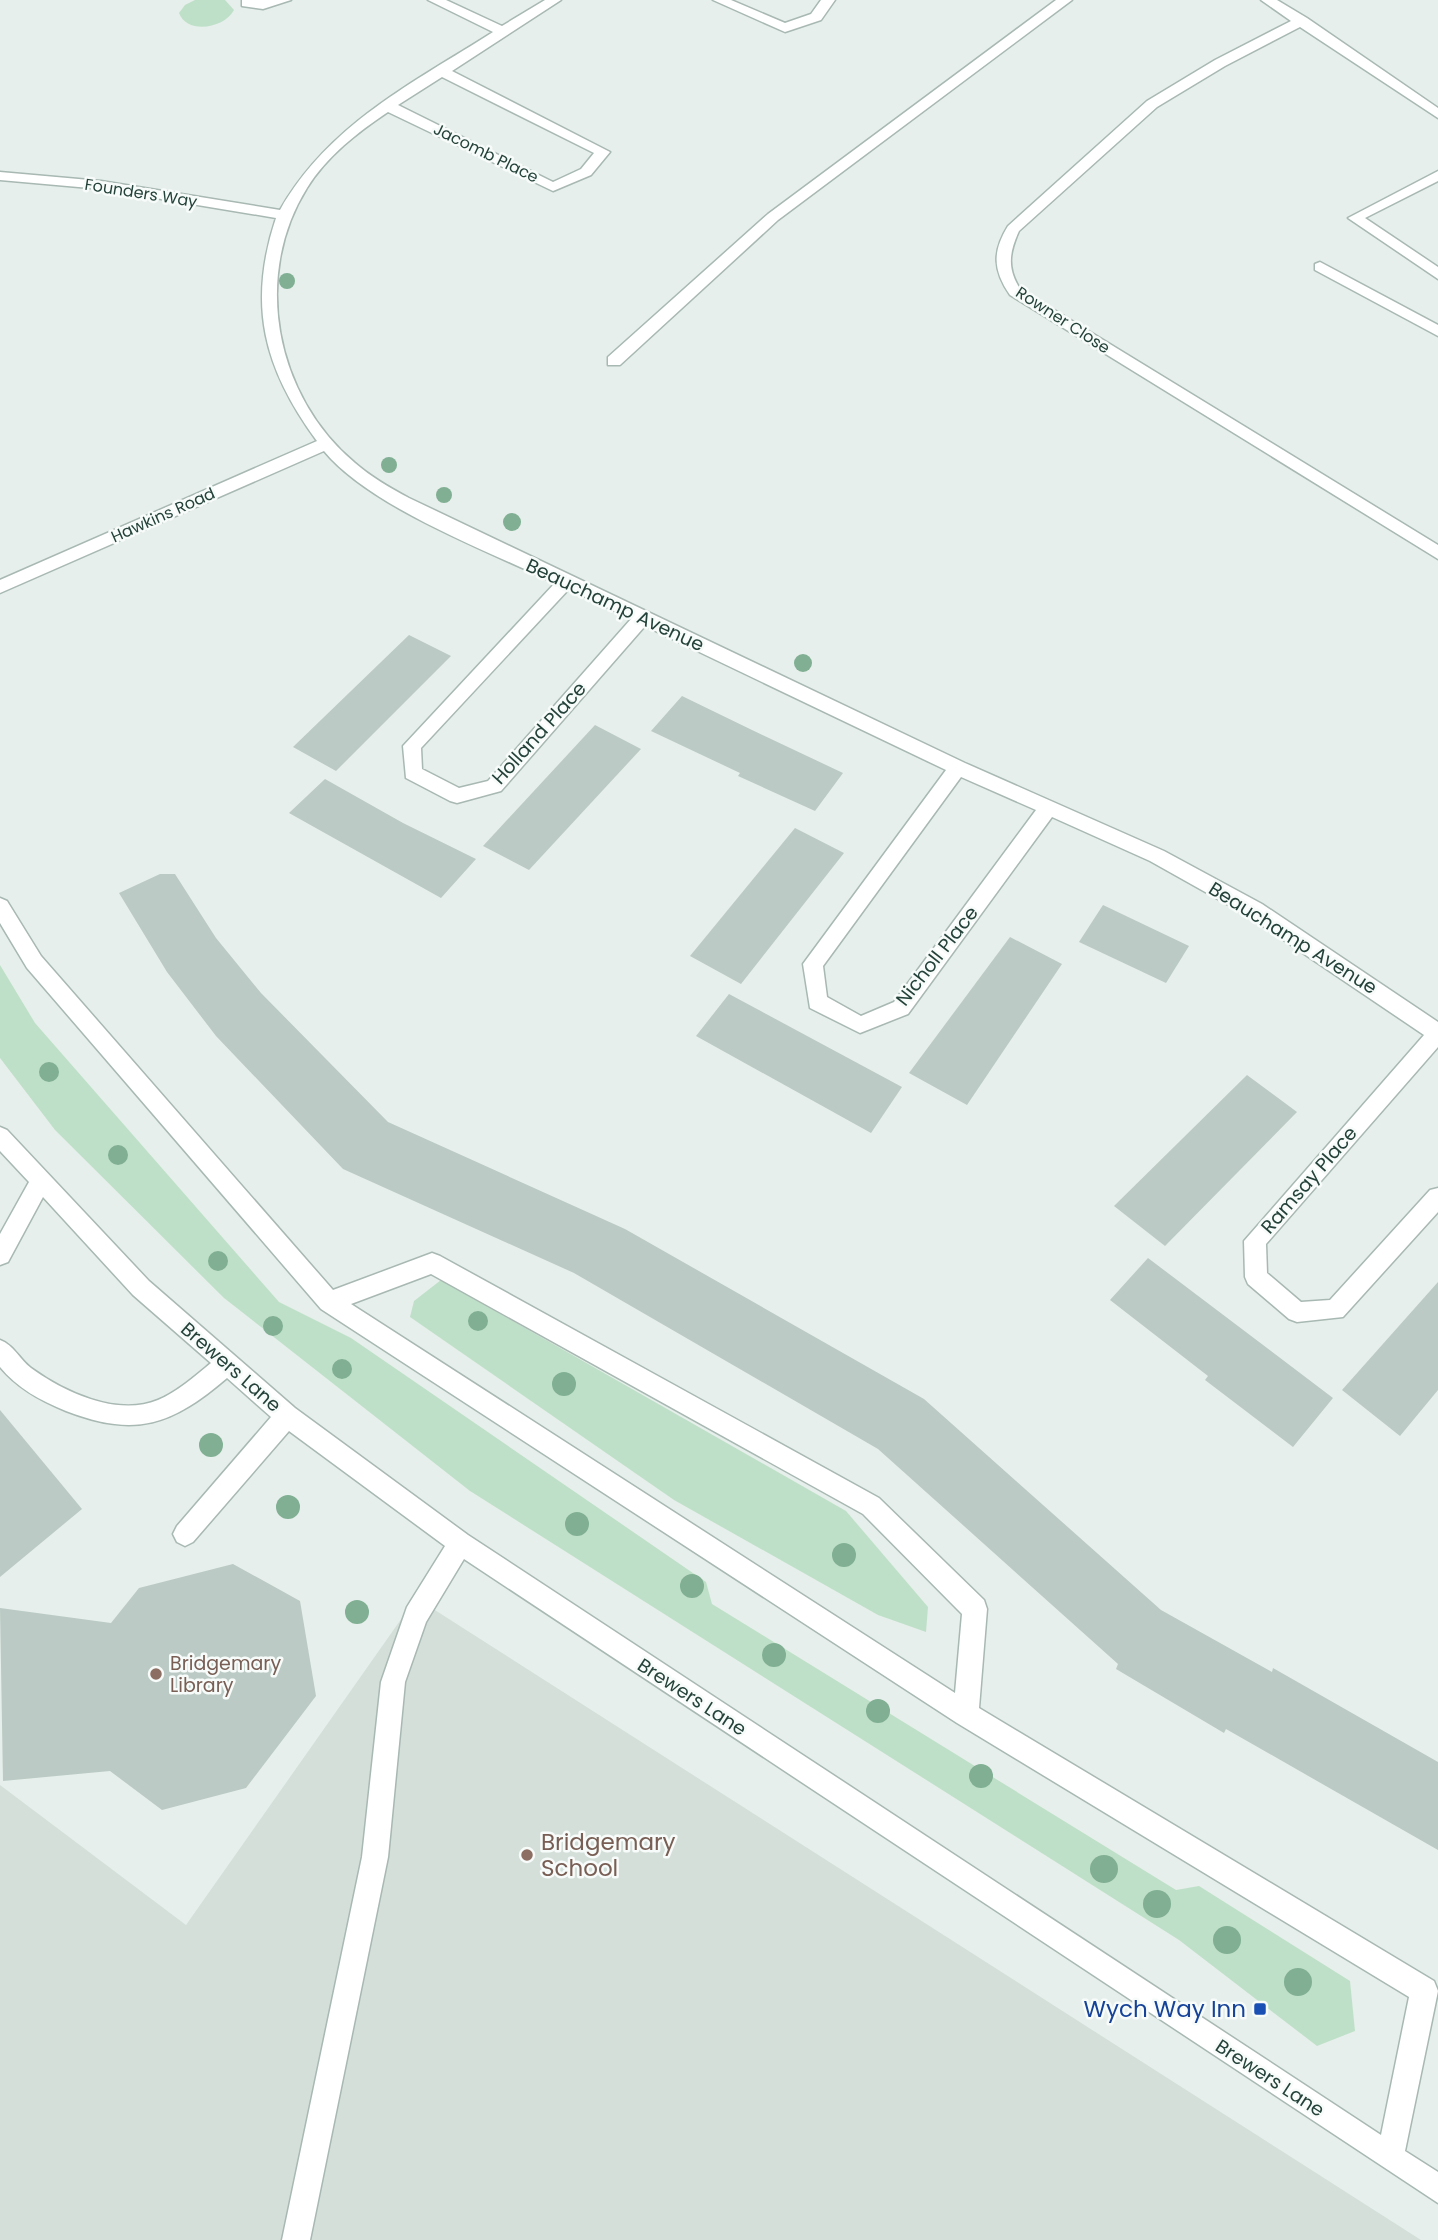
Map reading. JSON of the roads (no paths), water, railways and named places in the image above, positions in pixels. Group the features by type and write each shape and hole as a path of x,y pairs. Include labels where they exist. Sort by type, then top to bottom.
{"street":[{"path":"247,3 263,5 284,0"},
{"path":"435,0 502,31"},
{"name":"Beauchamp Avenue","path":"554,0 388,106 327,154 305,180 282,215 271,252 266,287 268,322 278,365 299,405 327,443 349,467 383,490 565,583 958,768 1157,856 1255,910 1438,1033"},
{"path":"720,0 785,28 816,17 828,0"},
{"path":"614,361 773,217 928,99 1065,0"},
{"path":"1268,0 1437,112"},
{"name":"Rowner Close","path":"1302,21 1220,63 1152,104 1013,229 1002,251 1001,272 1015,292 1438,553"},
{"name":"Jacomb Place","path":"388,106 553,187 586,172 603,152 442,71"},
{"path":"1438,175 1355,218 1438,274"},
{"name":"Founders Way","path":"0,176 101,185 282,215"},
{"path":"1320,267 1438,331"},
{"name":"Hawkins Road","path":"0,587 327,443"},
{"name":"Holland Place","path":"565,583 412,746 414,774 457,796 494,786 642,618"},
{"name":"Nicholl Place","path":"958,768 813,964 817,1002 860,1025 901,1008 1048,808"},
{"path":"0,906 34,962 330,1302 966,1714 1424,1991 1390,2157"},
{"name":"Ramsay Place","path":"1438,1033 1255,1241 1256,1277 1297,1312 1335,1310 1438,1196"},
{"name":"Brewers Lane","path":"0,1136 141,1288 287,1416 460,1543 1438,2189"},
{"path":"0,1255 40,1181"},
{"path":"330,1302 432,1264 871,1506 975,1609 966,1714"},
{"path":"0,1350 20,1373 64,1399 104,1414 154,1413 185,1398 227,1364"},
{"path":"185,1534 287,1416"},
{"path":"296,2240 375,1857 393,1682 416,1616 460,1543"}],"place":[{"name":"Bridgemary Library","path":"156,1674"},
{"name":"Bridgemary School","path":"527,1855"},
{"name":"Wych Way Inn","path":"1260,2009"}]}
